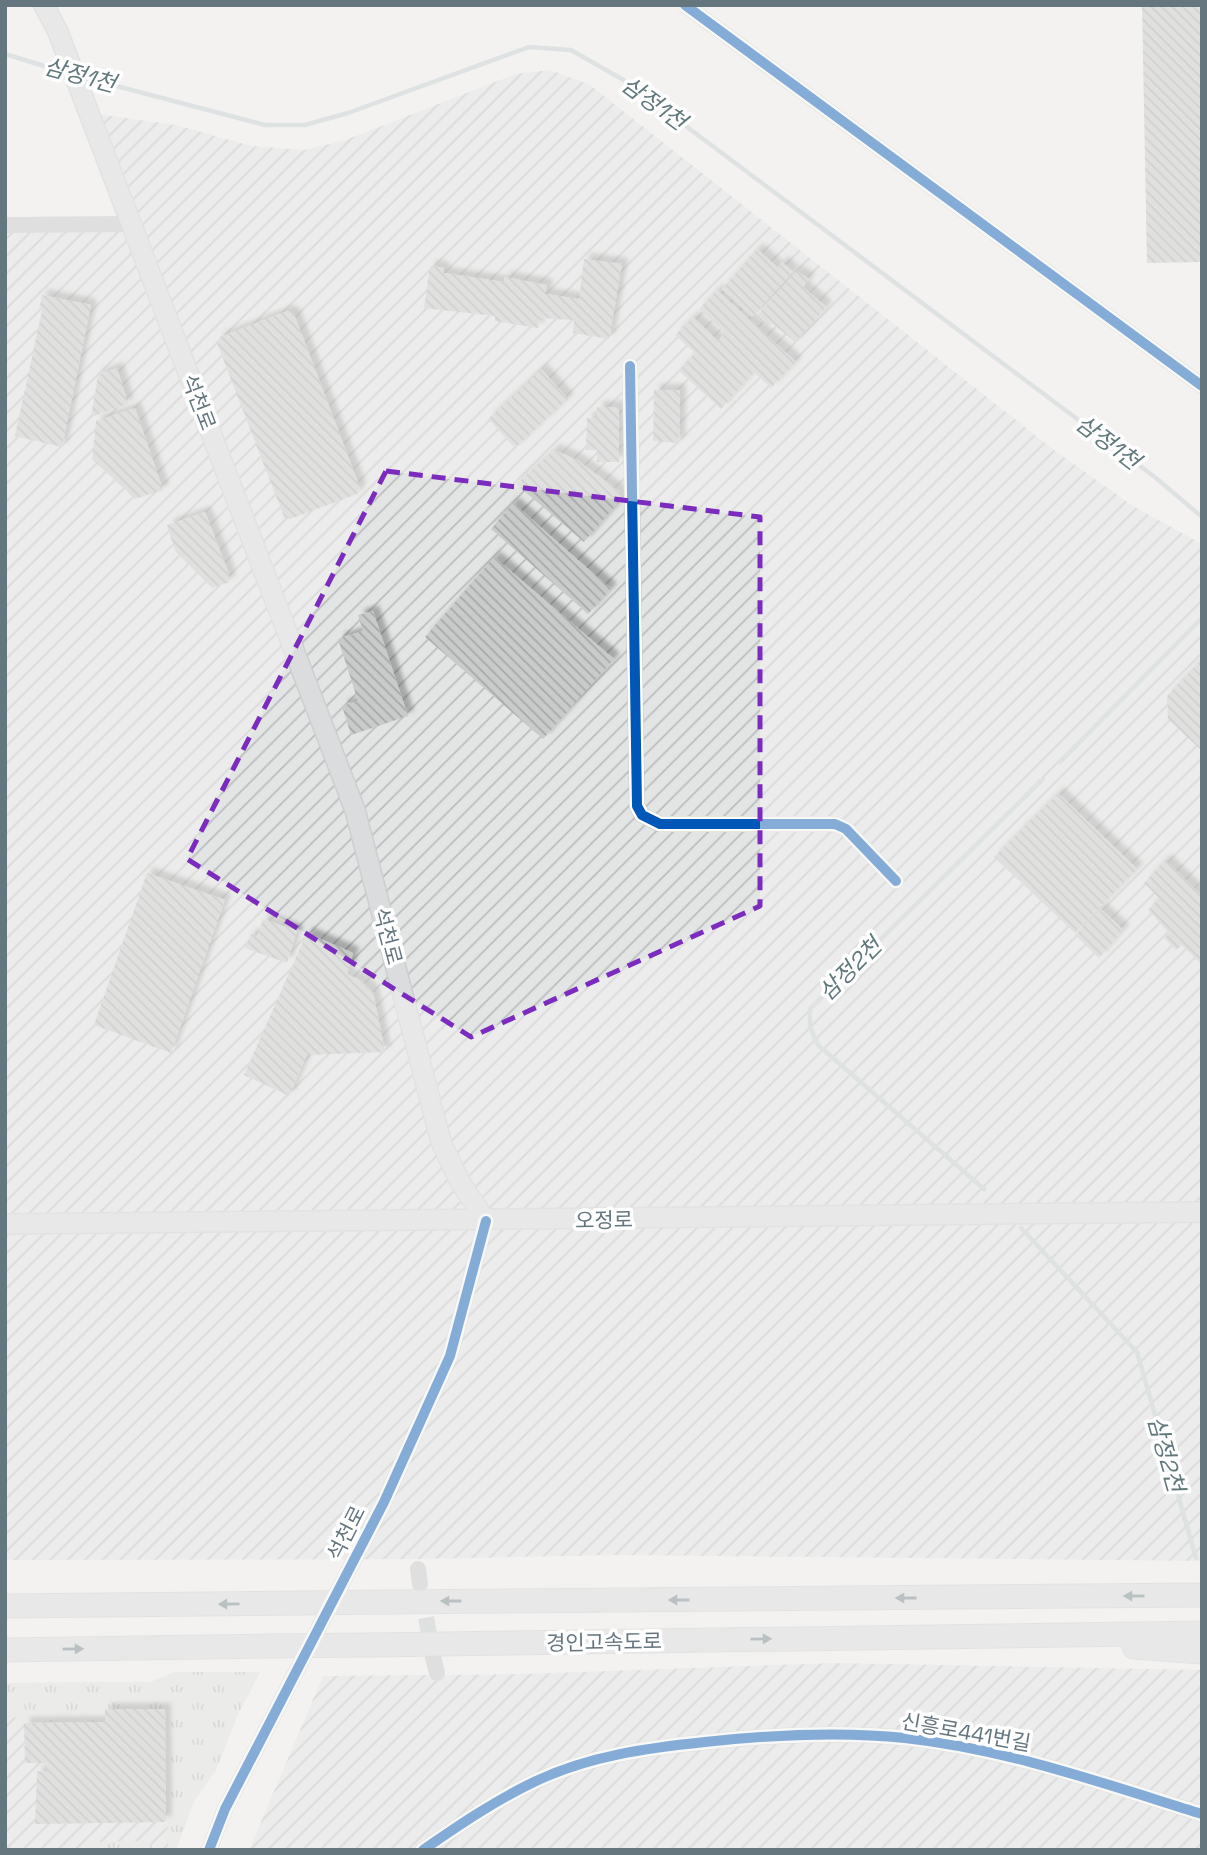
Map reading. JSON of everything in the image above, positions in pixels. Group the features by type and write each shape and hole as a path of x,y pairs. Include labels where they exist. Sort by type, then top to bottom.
{"highway":[{"name":"경인고속도로","path":"5,1606 1202,1595"},
{"name":"경인고속도로","path":"5,1650 1202,1633"},
{"path":"994,1636 1202,1652"}],"main road":[{"name":"석천로","path":"44,5 58,32 355,810 441,1142 460,1182 486,1221"},
{"name":"오정로","path":"5,1224 1202,1212"}],"street":[{"path":"685,5 1202,386"},
{"path":"5,225 131,224"},
{"path":"630,366 637,806 642,815 660,824 835,824 846,829 895,881"},
{"name":"석천로","path":"209,1850 225,1810 384,1502 450,1356 486,1221"},
{"name":"신흥로441번길","path":"423,1850 472,1816 537,1780 632,1749 766,1735 904,1738 1041,1765 1202,1814"}],"highlighted area":[{"path":"386,471 760,517 760,906 471,1037 187,859"}],"shaded area":[{"path":"550,70 590,85 1058,453 1133,506 1202,544 1202,1561 617,1555 418,1559 5,1560 5,225 131,223 89,113 176,125 251,146 304,150 343,141 516,74"},
{"path":"835,1663 1202,1670 1202,1850 249,1850 323,1676 523,1674"},
{"path":"176,1672 260,1672 237,1716 216,1770 194,1801 176,1850 5,1850 5,1683 151,1682"}],"green space":[{"path":"176,1672 260,1672 237,1716 216,1770 194,1801 176,1850 168,1850 165,1710 105,1710 105,1722 24,1723 19,1717 5,1718 5,1683 151,1682"},
{"path":"151,1841 152,1850 86,1850 86,1842"}],"building":[{"path":"1142,5 1202,5 1202,262 1147,263"},
{"path":"757,249 778,268 782,262 793,272 752,317 722,289"},
{"path":"584,259 622,264 609,339 573,333 574,320 540,318 538,328 495,321 495,316 424,308 430,266 444,268 443,273 504,282 504,277 547,285 545,294 579,299"},
{"path":"796,271 809,279 803,287 826,307 795,342 772,323 768,327 756,317"},
{"path":"717,290 796,362 771,388 754,372 721,409 679,371 695,353 675,335 693,317 718,341 725,333 699,309"},
{"path":"42,295 91,305 62,447 15,436 42,311 39,310"},
{"path":"287,311 294,314 360,488 357,494 290,519 284,517 217,343 220,337"},
{"path":"117,368 128,404 91,417 98,375"},
{"path":"541,369 568,399 515,448 488,419"},
{"path":"654,390 680,390 679,443 653,441"},
{"path":"597,407 619,407 619,462 597,462 597,450 586,450 587,418 597,418"},
{"path":"135,408 163,490 135,499 92,459 96,421"},
{"path":"554,450 577,460 620,492 620,501 584,542 516,484"},
{"path":"513,503 611,589 588,614 491,529"},
{"path":"205,512 229,574 229,582 212,588 175,551 167,525"},
{"path":"494,557 614,659 543,739 425,637"},
{"path":"373,611 408,716 351,735 342,706 358,701 338,639 363,631 358,615"},
{"path":"1202,659 1202,751 1168,719 1167,696"},
{"path":"1058,793 1137,869 1075,933 994,857"},
{"path":"1165,860 1202,896 1202,965 1182,945 1176,950 1164,938 1169,933 1148,910 1159,898 1144,883"},
{"path":"147,873 225,900 171,1053 94,1025"},
{"path":"1101,909 1123,930 1099,958 1075,935"},
{"path":"263,919 297,931 287,963 245,948 251,934 257,936"},
{"path":"307,933 353,953 347,974 362,981 373,992 385,1052 307,1055 289,1096 244,1075"},
{"path":"105,1709 165,1709 166,1822 35,1824 37,1771 47,1772 48,1763 25,1763 24,1723 105,1722"}],"waterway":[{"name":"삼정1천","path":"82,77 265,125 305,125 348,113 529,47 571,50 627,82 1156,478 1202,517"},
{"name":"삼정1천","path":"5,54 67,73"},
{"name":"삼정2천","path":"1060,762 1202,618"},
{"name":"삼정2천","path":"984,1189 818,1045 810,1027 810,1009 1043,779"},
{"name":"삼정2천","path":"1021,1228 1137,1352 1196,1558"}],"tunnel":[{"path":"422,1594 432,1651"}],"cycle path":[{"path":"685,5 1202,386"},
{"path":"630,366 637,806 642,815 660,824 835,824 846,829 896,881"},
{"path":"209,1850 225,1809 384,1502 450,1356 486,1221"},
{"path":"423,1850 507,1796 556,1772 577,1765 662,1747 779,1736 830,1734 905,1738 981,1750 1055,1769 1202,1814"}]}
